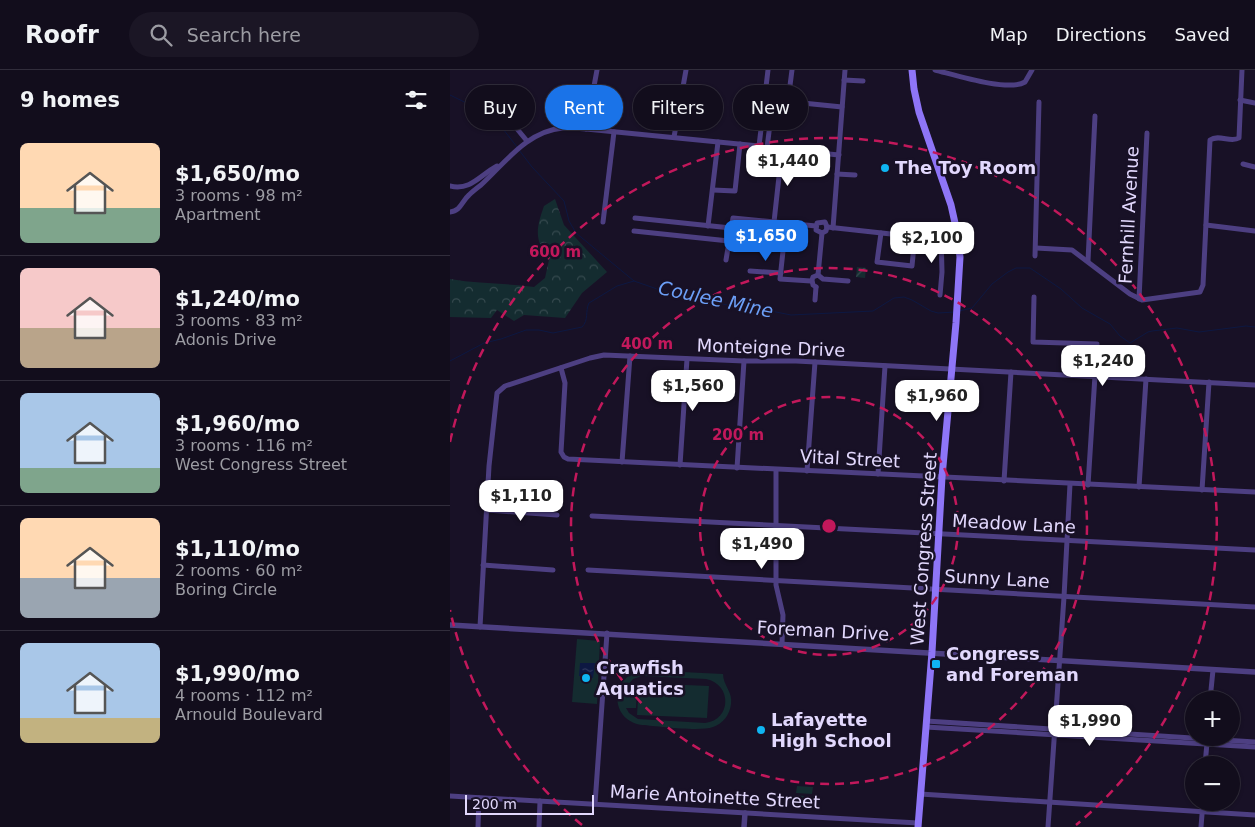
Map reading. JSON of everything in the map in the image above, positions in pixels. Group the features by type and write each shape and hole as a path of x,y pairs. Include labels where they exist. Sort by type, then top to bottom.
{"main road":[{"name":"West Congress Street","path":"912,70 919,112 950,200 960,257 953,369 942,477 932,652 918,825"}],"street":[{"path":"594,85 597,70"},
{"path":"674,137 686,70"},
{"path":"766,85 768,70"},
{"path":"790,85 792,70"},
{"path":"816,226 817,232 822,233 830,228 839,156 845,70"},
{"path":"935,70 993,84 1012,86 1025,82 1032,70"},
{"path":"1036,248 1072,250 1139,299 1145,300 1196,294 1202,290 1210,142 1212,138 1216,137 1238,139 1242,70"},
{"path":"844,80 863,82"},
{"path":"1240,100 1255,103"},
{"path":"1035,256 1039,102"},
{"path":"808,103 842,107"},
{"path":"1088,262 1095,116"},
{"path":"516,130 526,143"},
{"path":"450,212 456,211 463,201 514,152 546,132 554,130"},
{"path":"595,130 759,146 761,130"},
{"path":"770,130 767,148 839,156"},
{"path":"603,222 614,132"},
{"name":"Fernhill Avenue","path":"1139,299 1147,133"},
{"path":"708,226 718,142"},
{"path":"712,190 735,191 740,144"},
{"path":"774,222 782,149"},
{"path":"1243,164 1255,167"},
{"path":"450,186 466,187 499,165"},
{"path":"837,174 856,175"},
{"path":"458,188 463,201"},
{"path":"635,218 731,228"},
{"path":"726,260 733,218 816,226"},
{"path":"816,226 819,222 823,222 830,228 881,234 915,235 957,232"},
{"path":"786,223 780,279 812,281"},
{"path":"1206,225 1255,231"},
{"path":"634,231 729,241"},
{"path":"818,275 822,233"},
{"path":"940,295 942,272 941,233"},
{"path":"881,234 877,262 912,266 915,235"},
{"path":"750,271 781,273"},
{"path":"812,281 813,277 818,275"},
{"path":"818,275 823,279 848,281"},
{"path":"816,287 822,285 823,279"},
{"path":"812,281 816,287 815,300"},
{"path":"1034,297 1033,342 1097,344 1088,485"},
{"name":"Monteigne Drive","path":"480,627 493,417 497,393 505,386 597,356 815,362 1255,385"},
{"path":"622,462 630,356"},
{"path":"680,465 687,358"},
{"path":"737,468 744,361"},
{"path":"807,471 815,362"},
{"path":"878,474 886,366"},
{"name":"Vital Street","path":"561,368 565,382 562,455 568,459 1255,492"},
{"path":"1004,481 1011,372"},
{"path":"1139,487 1146,380"},
{"path":"1202,490 1210,382"},
{"path":"776,470 776,581 783,615 782,644"},
{"path":"1048,827 1070,484"},
{"path":"487,510 557,514"},
{"name":"Meadow Lane","path":"592,516 1255,550"},
{"path":"484,565 552,570"},
{"name":"Sunny Lane","path":"588,570 1255,607"},
{"name":"Foreman Drive","path":"450,625 1255,672"},
{"path":"595,804 607,633"},
{"path":"1211,691 1213,670"},
{"path":"926,724 1185,740"},
{"path":"1240,741 1255,742"},
{"path":"1240,745 1255,747"},
{"path":"920,794 1185,810"},
{"name":"Marie Antoinette Street","path":"450,796 868,820 918,825"},
{"path":"478,827 479,798"},
{"path":"539,827 540,801"},
{"path":"1201,827 1202,811 1255,814"},
{"path":"744,827 745,813"},
{"path":"868,820 868,827"}],"green space":[{"path":"555,199 564,225 607,272 582,293 565,318 524,315 514,321 497,310 491,318 450,317 450,279 534,287 545,278 549,260 541,246 538,228 544,206"},
{"path":"857,267 866,268 865,278 856,277"},
{"name":"Crawfish Aquatics","path":"577,639 600,641 597,704 572,702"},
{"path":"641,670 723,674 731,696 729,711 720,724 707,728 689,729 642,725 631,722 619,708 618,699 623,681 631,674","holes":["642,676 706,679 715,682 724,694 724,709 720,716 714,720 705,723 638,719 629,713 626,708 636,708 637,687 627,686 633,679"]},
{"path":"639,683 709,686 707,718 637,715"},
{"path":"797,786 813,787 812,794 796,793"},
{"path":"796,795 812,797 811,804 795,802"}],"water":[{"path":"580,663 595,663 593,678 579,676"}],"waterway":[{"name":"Coulee Mine","path":"450,95 493,116 517,147"},
{"name":"Coulee Mine","path":"519,150 564,201 569,221 576,233 634,281 660,290 736,307 791,315 873,311 894,298 904,297 931,311 938,313 955,312"},
{"name":"Coulee Mine","path":"959,311 972,308 992,284 1008,272 1016,268 1030,268 1061,289 1082,308 1110,324 1120,336 1130,343 1152,331 1177,328 1199,332 1246,326 1255,327"},
{"name":"Coulee Mine","path":"450,361 484,343 526,330 553,333 582,327 589,303 617,286 634,281"}],"place":[{"name":"The Toy Room","path":"885,168"},
{"name":"Congress and Foreman","path":"936,664"},
{"name":"Crawfish Aquatics","path":"586,678"},
{"name":"Lafayette High School","path":"761,730"}]}
